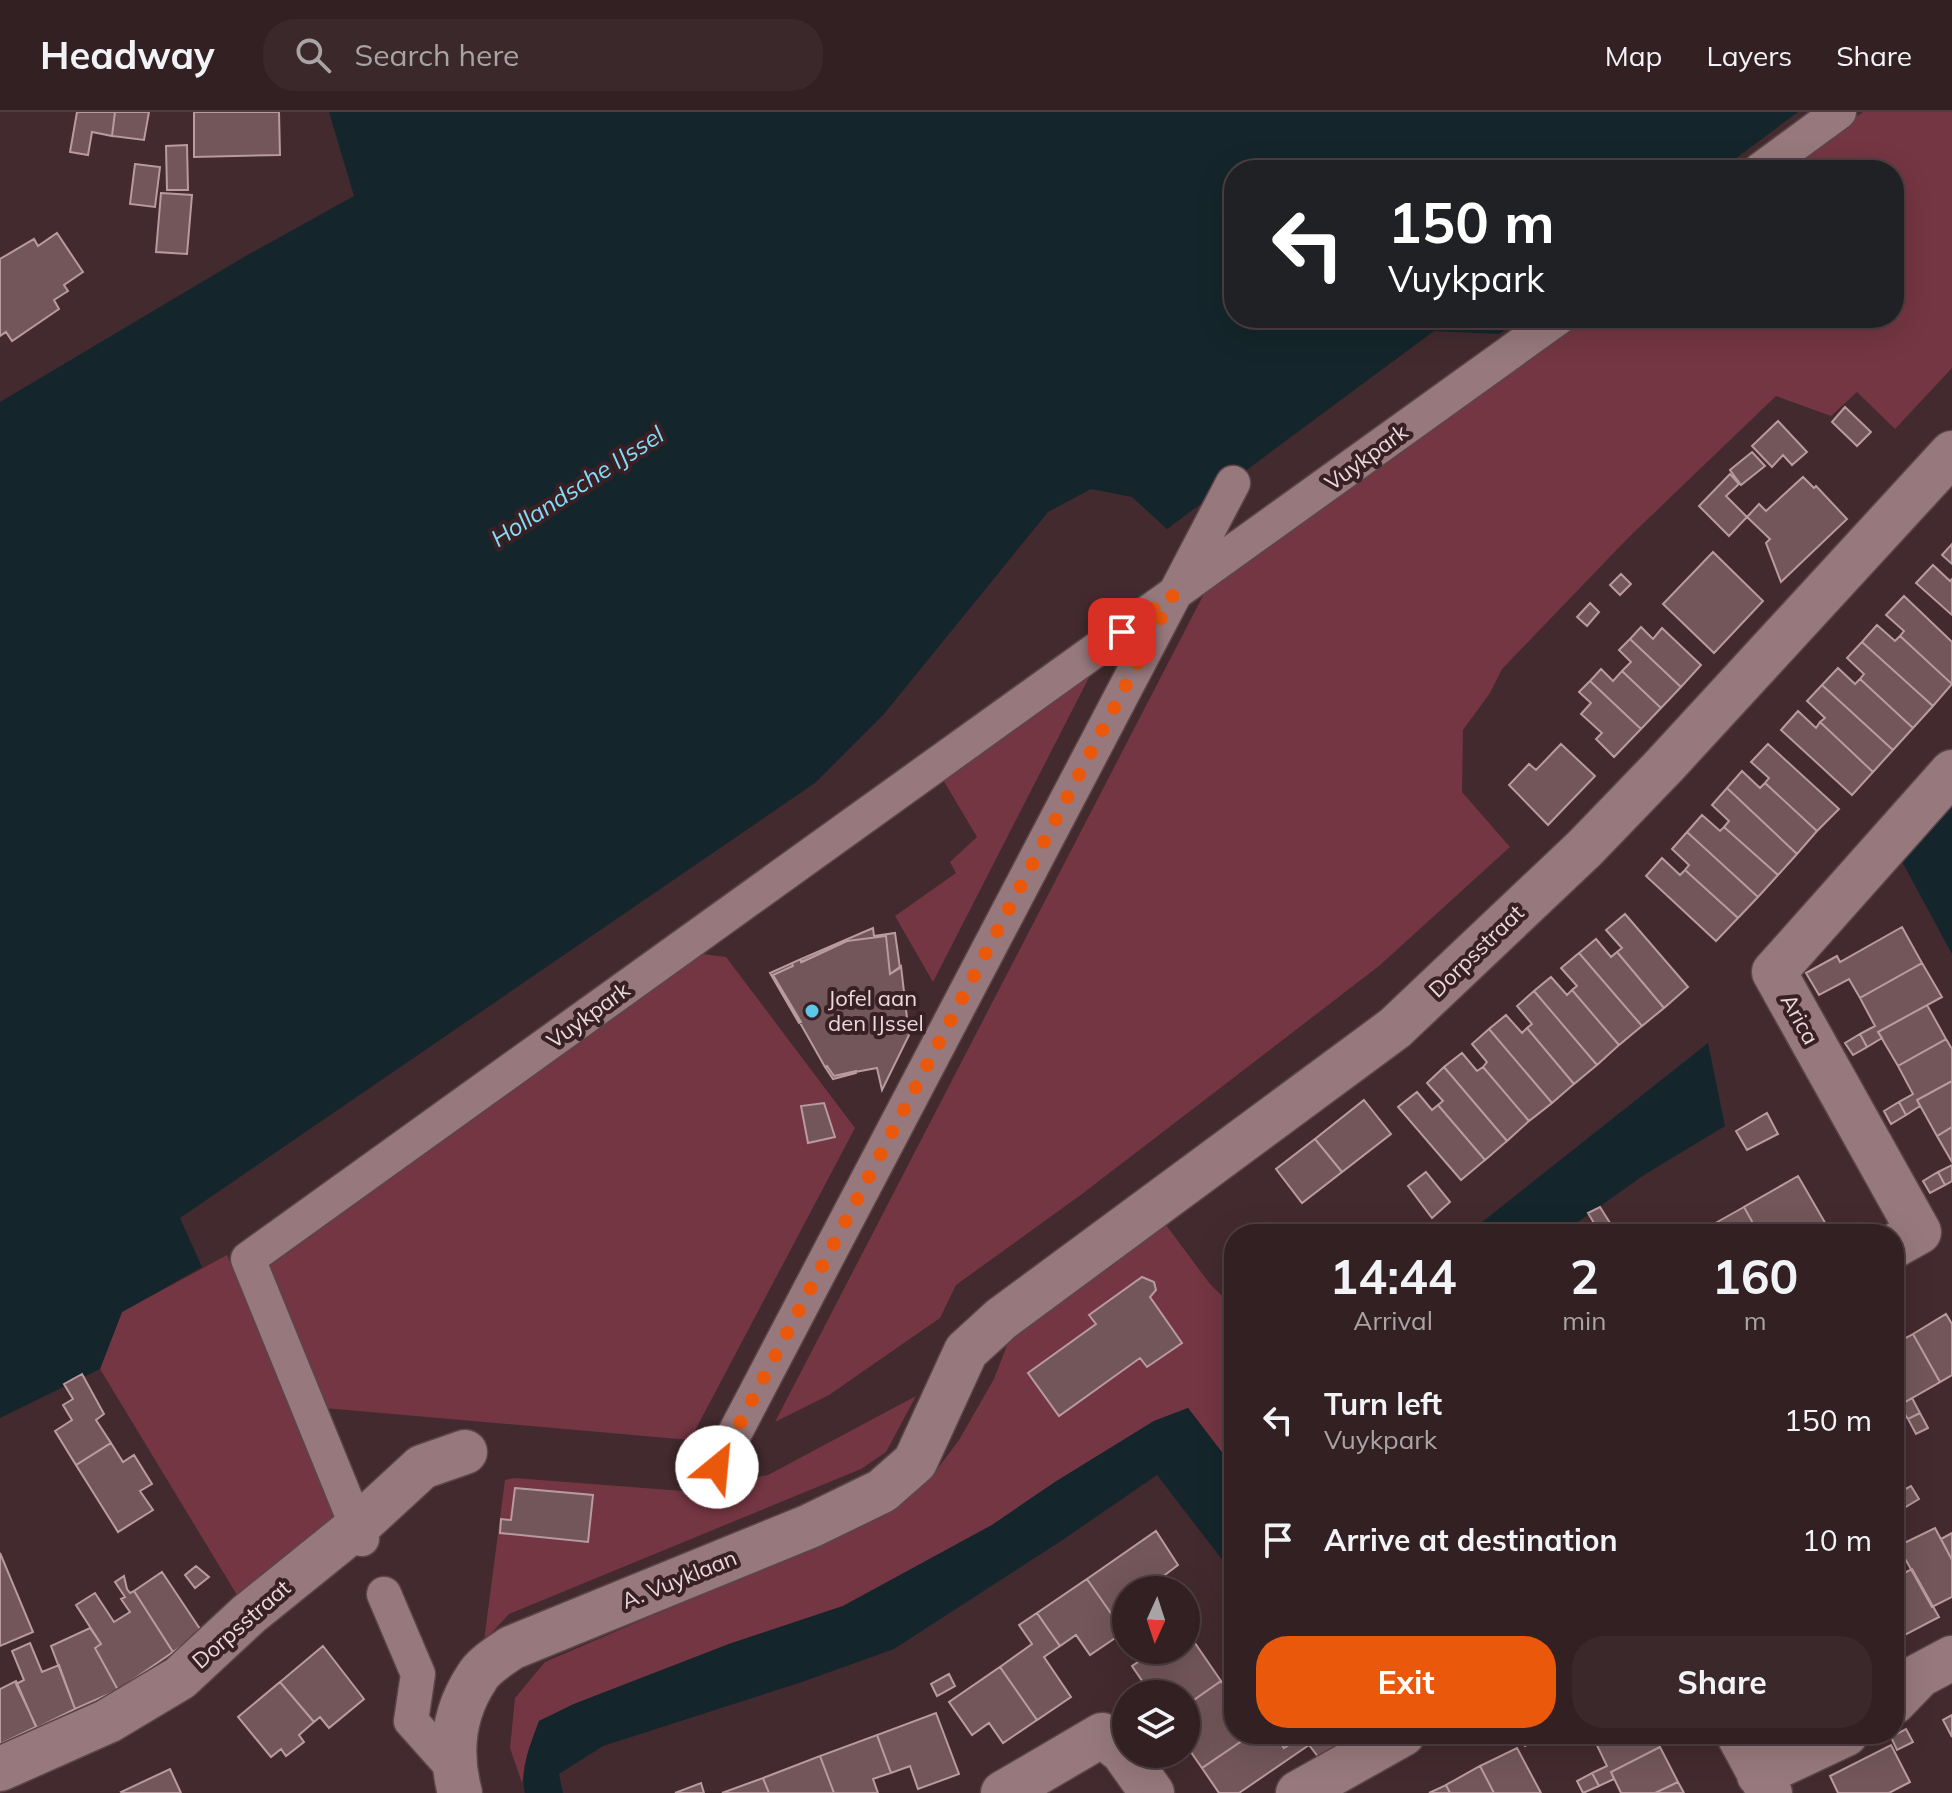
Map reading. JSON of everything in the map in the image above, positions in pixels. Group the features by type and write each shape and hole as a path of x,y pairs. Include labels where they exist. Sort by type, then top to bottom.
{"street":[{"path":"1774,160 1839,112"},
{"name":"Vuykpark","path":"360,1532 248,1259 1544,328"},
{"name":"Dorpsstraat","path":"950,1387 966,1351 1001,1319 1395,1028 1615,817 1952,453"},
{"name":"Vuykpark","path":"717,1467 1233,483"},
{"name":"Arica","path":"1904,1240 1919,1232 1774,972 1952,772"},
{"name":"A. Vuyklaan","path":"456,1780 455,1720 478,1674 511,1648 810,1526 882,1491 915,1462 950,1387"},
{"name":"Dorpsstraat","path":"0,1769 108,1721 180,1678 249,1614 360,1532 422,1467 465,1452"},
{"path":"384,1594 418,1674 411,1721 456,1780"},
{"path":"1904,1692 1920,1675 1952,1658"},
{"path":"1003,1793 1102,1735 1123,1752 1152,1793"},
{"path":"1298,1793 1385,1744"},
{"path":"1743,1744 1765,1784 1830,1744"}],"shaded area":[{"path":"1863,112 1952,112 1952,368 1895,429 1857,392 1831,416 1776,396 1628,538 1502,669 1490,693 1463,730 1462,792 1510,847 1379,966 1082,1194 956,1285 940,1318 829,1395 775,1422 1208,586 1564,328 1904,328 1904,160 1797,160"},
{"path":"1100,656 933,982 895,916 956,873 950,862 977,837 942,778"},
{"path":"702,954 726,957 855,1128 690,1440 324,1408 264,1270"},
{"path":"1166,1225 1224,1298 1224,1455 1188,1408 1154,1421 992,1525 843,1606 729,1644 574,1704 539,1721 528,1752 522,1783 510,1748 515,1698 545,1662 795,1554 897,1505 932,1476 959,1440 994,1379 1012,1332"},
{"path":"227,1255 342,1519 240,1600 100,1369 122,1312"},
{"path":"916,1396 886,1452 861,1469 509,1614 484,1641 505,1480 514,1478 683,1491 768,1475"}],"water":[{"name":"Hollandsche IJssel","path":"329,112 1798,112 1733,160 1224,160 1224,328 1507,328 1499,334 1434,331 1167,529 1132,497 1091,489 1048,512 884,714 815,783 180,1218 202,1267 122,1312 100,1369 0,1418 0,402 244,257 354,196"},
{"path":"1952,795 1952,954 1899,856"},
{"path":"1708,1043 1725,1126 1644,1175 1575,1224 1480,1224"},
{"path":"1188,1408 1224,1455 1224,1562 1157,1475 894,1649 603,1746 559,1774 563,1793 525,1793 525,1766 539,1721 574,1704 729,1644 843,1606 992,1525 1154,1421"}],"building":[{"path":"77,112 115,112 112,136 92,132 88,155 70,152"},
{"path":"115,112 149,112 144,140 112,136"},
{"path":"194,112 279,112 280,155 194,157"},
{"path":"187,145 188,190 167,190 166,146"},
{"path":"135,164 160,167 155,207 130,204"},
{"path":"161,193 192,195 187,254 156,252"},
{"path":"57,233 83,272 64,285 68,291 54,300 59,309 12,341 6,332 0,336 0,259 34,239 38,246"},
{"path":"1845,407 1871,432 1857,446 1832,422"},
{"path":"1778,421 1807,452 1792,465 1783,455 1772,467 1752,446"},
{"path":"1752,452 1765,466 1741,485 1730,470"},
{"path":"1730,474 1739,484 1726,496 1747,517 1729,536 1699,506"},
{"path":"1803,477 1814,488 1816,486 1847,519 1781,582 1766,543 1770,539 1747,517 1759,504 1766,511"},
{"path":"1952,544 1952,564 1942,555"},
{"path":"1713,552 1763,601 1714,653 1663,604"},
{"path":"1933,565 1950,581 1952,579 1952,615 1916,583"},
{"path":"1621,574 1631,584 1620,595 1610,585"},
{"path":"1904,596 1952,642 1952,684 1900,636 1904,631 1886,615"},
{"path":"1590,603 1599,612 1587,626 1577,617"},
{"path":"1877,625 1895,641 1900,636 1952,684 1933,706 1862,642"},
{"path":"1641,627 1653,639 1662,628 1701,665 1681,687 1630,639"},
{"path":"1630,639 1681,687 1661,708 1622,671 1631,662 1619,650"},
{"path":"1862,642 1933,706 1913,728 1860,679 1864,674 1847,658"},
{"path":"1838,668 1855,684 1860,679 1913,728 1893,750 1822,685"},
{"path":"1601,669 1613,681 1622,671 1661,708 1641,729 1590,681"},
{"path":"1590,681 1641,729 1614,757 1596,739 1602,733 1581,714 1591,703 1579,692"},
{"path":"1822,685 1893,750 1873,772 1820,722 1825,718 1807,701"},
{"path":"1798,711 1816,728 1820,722 1873,772 1852,795 1781,730"},
{"path":"1561,744 1595,776 1548,825 1509,785 1529,764 1536,770"},
{"path":"1768,744 1839,809 1817,831 1765,783 1769,778 1751,762"},
{"path":"1742,771 1760,788 1765,783 1817,831 1797,854 1727,788"},
{"path":"1727,788 1797,854 1778,875 1724,827 1729,821 1712,805"},
{"path":"1702,815 1720,831 1724,827 1778,875 1758,897 1687,832"},
{"path":"1687,832 1758,897 1738,918 1685,870 1689,865 1672,849"},
{"path":"1662,858 1680,875 1685,870 1738,918 1716,941 1646,876"},
{"path":"1625,914 1688,987 1664,1008 1617,952 1622,948 1606,930"},
{"path":"1902,927 1922,963 1860,998 1849,979 1819,995 1806,973 1837,956 1840,962"},
{"path":"873,928 874,936 895,933 900,968 890,974 886,936 847,941 802,962 801,959"},
{"path":"886,936 890,974 901,966 909,1035 882,1090 877,1068 834,1076 825,1067 773,975 793,966 792,963 801,959 801,962 847,941"},
{"path":"1596,939 1611,957 1617,952 1664,1008 1642,1026 1579,953"},
{"path":"1579,953 1642,1026 1619,1045 1572,990 1577,986 1561,968"},
{"path":"792,963 793,966 773,975 799,1023 770,973"},
{"path":"1922,963 1942,997 1878,1032 1882,1038 1867,1047 1860,1034 1875,1026 1860,998"},
{"path":"1551,977 1567,995 1572,990 1619,1045 1597,1065 1534,991"},
{"path":"1534,991 1597,1065 1574,1084 1527,1028 1532,1024 1517,1006"},
{"path":"1927,1005 1946,1039 1898,1066 1878,1032"},
{"path":"1506,1015 1522,1033 1527,1028 1574,1084 1552,1103 1489,1029"},
{"path":"1489,1029 1552,1103 1529,1121 1483,1067 1487,1062 1472,1044"},
{"path":"1860,1034 1867,1047 1853,1055 1845,1043"},
{"path":"1946,1039 1952,1049 1952,1081 1917,1100 1920,1106 1906,1115 1899,1102 1913,1094 1898,1066"},
{"path":"1462,1053 1477,1071 1483,1067 1529,1121 1507,1141 1444,1067"},
{"path":"827,1066 834,1076 856,1073 833,1079"},
{"path":"1444,1067 1507,1141 1485,1160 1438,1105 1443,1101 1427,1083"},
{"path":"1952,1081 1952,1127 1937,1136 1917,1100"},
{"path":"1417,1092 1432,1110 1438,1105 1485,1160 1461,1180 1398,1107"},
{"path":"1364,1100 1391,1134 1342,1172 1315,1139"},
{"path":"1899,1102 1906,1115 1891,1124 1884,1111"},
{"path":"824,1103 835,1137 808,1143 801,1106"},
{"path":"1767,1113 1778,1134 1747,1150 1736,1131"},
{"path":"1952,1127 1952,1162 1937,1136"},
{"path":"1315,1139 1342,1172 1302,1203 1276,1169"},
{"path":"1952,1165 1952,1181 1945,1185 1938,1172"},
{"path":"1426,1172 1450,1202 1432,1218 1408,1186"},
{"path":"1938,1172 1945,1185 1930,1193 1923,1181"},
{"path":"1798,1176 1826,1224 1753,1224 1744,1207"},
{"path":"1600,1207 1610,1223 1594,1224 1588,1213"},
{"path":"1744,1207 1753,1224 1714,1224"},
{"path":"1142,1277 1154,1282 1156,1290 1150,1297 1182,1343 1147,1367 1140,1358 1059,1416 1028,1373 1096,1324 1089,1315"},
{"path":"1946,1314 1952,1324 1952,1375 1940,1382 1913,1334"},
{"path":"1913,1334 1940,1382 1905,1402 1904,1400 1904,1339"},
{"path":"82,1374 104,1414 96,1420 111,1443 76,1465 55,1431 72,1420 63,1405 73,1399 64,1384"},
{"path":"1912,1398 1920,1413 1908,1419 1904,1413 1904,1400"},
{"path":"1920,1413 1928,1428 1916,1434 1908,1419"},
{"path":"111,1443 123,1462 134,1455 152,1484 140,1491 153,1510 118,1532 76,1465"},
{"path":"1911,1486 1919,1499 1904,1508 1904,1490"},
{"path":"515,1488 593,1495 588,1542 500,1533 501,1519 511,1520"},
{"path":"1935,1528 1952,1560 1952,1597 1932,1607 1904,1557 1904,1543"},
{"path":"1156,1531 1178,1565 1163,1576 1112,1576 1112,1615 1087,1579"},
{"path":"1952,1533 1952,1560 1941,1539"},
{"path":"0,1553 33,1632 0,1646"},
{"path":"196,1566 209,1577 195,1588 185,1575"},
{"path":"1912,1569 1939,1617 1904,1635 1904,1573"},
{"path":"162,1572 202,1632 173,1652 134,1591"},
{"path":"124,1576 127,1589 130,1593 134,1591 173,1652 118,1690 95,1648 101,1644 76,1605 95,1593 114,1622 130,1612 115,1582"},
{"path":"1087,1579 1112,1615 1112,1640 1090,1655 1076,1635 1060,1646 1037,1613"},
{"path":"1037,1613 1060,1646 1044,1657 1071,1697 1037,1720 1000,1667 1032,1644 1019,1625"},
{"path":"90,1628 101,1644 95,1648 118,1690 75,1709 51,1646"},
{"path":"30,1643 42,1672 59,1665 75,1709 37,1728 16,1684 24,1680 12,1651"},
{"path":"323,1646 364,1699 329,1728 320,1717 314,1722 280,1682"},
{"path":"1200,1650 1221,1681 1200,1696 1200,1680 1142,1680 1132,1666 1200,1664"},
{"path":"1000,1667 1037,1720 1003,1743 989,1723 972,1735 949,1702"},
{"path":"949,1674 955,1686 937,1696 931,1684"},
{"path":"16,1681 36,1727 0,1744 0,1689"},
{"path":"1221,1681 1224,1685 1224,1744 1237,1744 1202,1768 1200,1696"},
{"path":"280,1682 314,1722 299,1735 304,1742 286,1756 281,1749 271,1757 238,1717"},
{"path":"936,1713 959,1774 918,1789 910,1766 891,1773 877,1735"},
{"path":"1952,1715 1952,1737 1943,1720"},
{"path":"1904,1730 1913,1742 1897,1750 1894,1744 1904,1744"},
{"path":"877,1735 891,1773 873,1779 878,1793 834,1793 820,1756"},
{"path":"1237,1744 1281,1744 1284,1748 1290,1744 1340,1744 1319,1758 1309,1745 1239,1793 1219,1793 1202,1768"},
{"path":"1596,1744 1658,1744 1660,1747 1611,1772 1614,1779 1599,1786 1592,1773 1607,1766"},
{"path":"1891,1745 1910,1782 1889,1793 1838,1793 1830,1776"},
{"path":"1660,1747 1678,1782 1655,1793 1621,1793 1611,1772"},
{"path":"1517,1748 1541,1793 1494,1793 1480,1766"},
{"path":"820,1756 834,1793 769,1793 763,1778"},
{"path":"1480,1766 1494,1793 1450,1793 1446,1785"},
{"path":"170,1769 181,1793 121,1792"},
{"path":"1592,1773 1599,1786 1583,1793 1577,1781"},
{"path":"763,1778 769,1793 722,1793"},
{"path":"1678,1782 1684,1793 1655,1793"},
{"path":"701,1783 704,1793 675,1793"},
{"path":"1446,1785 1450,1793 1429,1793"}],"place":[{"name":"Jofel aan den IJssel","path":"812,1011"}],"route":[{"path":"717,1467 1173,595 1122,632"}]}
